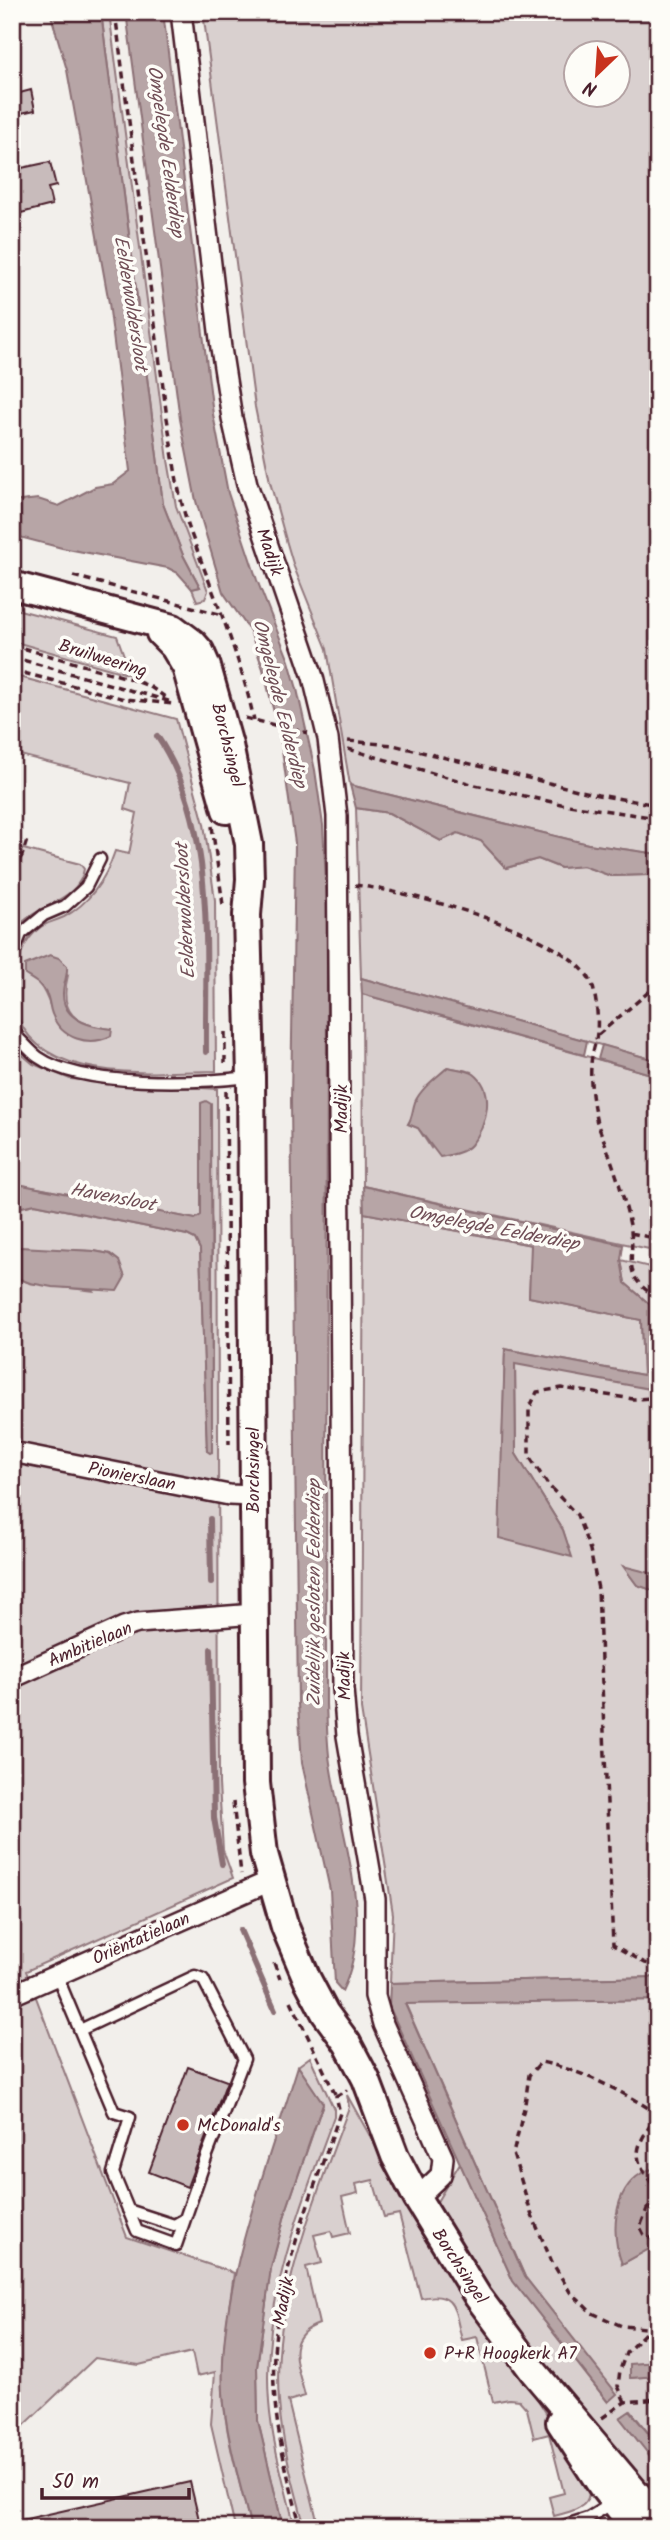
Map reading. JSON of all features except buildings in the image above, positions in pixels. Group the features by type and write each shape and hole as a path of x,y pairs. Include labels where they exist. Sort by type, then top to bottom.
{"main road":[{"name":"Borchsingel","path":"12,585 161,623 184,635 200,652 207,667 229,745 245,818 250,879 247,915 251,1077 256,1783 270,1881 285,1927 307,1979 366,2079 395,2156 417,2198 478,2297 624,2496 635,2528"},
{"name":"Borchsingel","path":"325,2013 334,2052 351,2088 367,2120 395,2156"},
{"name":"Borchsingel","path":"624,2496 658,2519"}],"street":[{"name":"Madijk","path":"181,12 221,348 232,418 247,484 313,677 328,739 337,816 343,1689 347,1736 375,1899 375,1996 383,2024 443,2158 441,2175 417,2198"},
{"name":"Pionierslaan","path":"12,1452 229,1495 253,1496"},
{"name":"Ambitielaan","path":"12,1678 138,1623 255,1614"},
{"name":"Oriëntatielaan","path":"12,1995 270,1881"}],"lane":[{"path":"12,957 21,934 44,915 65,906 86,887 100,859"},
{"path":"12,1024 15,1040 39,1057 75,1072 137,1080 226,1080 251,1077"},
{"path":"57,1976 114,2112 130,2117 113,2173 136,2231 176,2245 244,2059 203,1979 195,1976 80,2030"},
{"path":"128,2210 174,2225 183,2220"},
{"path":"557,2528 588,2518 624,2496"}],"path":[{"path":"115,12 167,418 178,484 189,526 223,615 247,687 254,720 313,734"},
{"path":"65,573 223,615"},
{"name":"Bruilweering","path":"12,645 128,678 183,705"},
{"name":"Bruilweering","path":"12,657 183,705"},
{"name":"Bruilweering","path":"12,670 125,699 183,705"},
{"path":"338,743 351,741 393,745 598,795 658,805"},
{"path":"346,749 487,787 575,806 658,818"},
{"path":"12,868 22,856 27,840"},
{"path":"339,883 389,889 440,903 558,950 581,965 593,985 598,1021 590,1064 595,1116 625,1201 631,1233 631,1271 645,1290 658,1298"},
{"path":"596,1037 658,984"},
{"path":"631,1233 658,1239"},
{"path":"658,1395 656,1398 633,1399 562,1388 537,1392 530,1409 529,1455 548,1485 577,1514 590,1550 598,1590 613,1945 645,1963 658,1966"},
{"path":"658,2191 642,2172 637,2153 639,2142 658,2114 623,2092 568,2068 541,2062 529,2075 513,2154 531,2213 552,2262 570,2292 592,2313 622,2326 658,2329"},
{"name":"Madijk","path":"301,2528 283,2459 275,2410 276,2335 296,2241 341,2113 336,2096 351,2088"},
{"path":"658,2199 647,2209 640,2227 644,2235 658,2242"},
{"path":"625,2402 618,2386 620,2370 626,2353 650,2328 658,2260"},
{"path":"595,2422 625,2402 658,2399"}],"shaded area":[{"path":"101,12 109,12 176,506 208,591 205,599 197,601 192,589 200,587 183,555 163,504"},
{"path":"203,12 658,12 658,854 588,844 350,785 327,649 294,567 270,482 255,407"},
{"path":"12,608 117,636 131,675 12,641"},
{"path":"12,675 176,719 204,824 215,900 216,1071 128,1072 96,1068 67,1061 42,1048 24,1028 14,1001 14,986 25,944 41,927 82,905 102,880 115,851 129,854 137,813 125,809 130,783 12,753","holes":["68,975 68,1008 73,1015 89,1024 112,1029 60,1027 39,984"]},
{"path":"356,808 389,813 441,841 458,833 481,841 506,868 538,859 560,868 583,866 611,876 648,875 658,862 658,1061 361,978"},
{"path":"12,846 80,864 84,869 73,890 30,917 12,935"},
{"path":"362,994 658,1076 658,1251 363,1186","holes":["447,1067 472,1072 431,1148 418,1128 408,1124"]},
{"path":"18,1051 33,1064 70,1079 217,1089 219,1784 223,1850 233,1878 26,1971 127,2237 234,2273 224,2347 224,2408 251,2528 235,2528 211,2424 215,2372 197,2376 192,2352 139,2365 95,2358 12,2437 12,1276 30,1283 94,1291 119,1261 110,1254 94,1251 12,1248 12,1209 35,1204 187,1235 195,1239 200,1249 207,1451 212,1452 212,1227 201,1103 201,1215 195,1219 12,1183 12,1053"},
{"path":"364,1213 532,1245 529,1297 641,1320 643,1375 505,1349 500,1537 571,1556 563,1530 516,1454 515,1363 654,1389 654,1308 625,1283 621,1260 658,1269 658,1575 624,1567 637,1585 658,1592 658,1977 390,1983 393,1914 361,1709"},
{"path":"658,2000 658,2168 642,2172 622,2264 658,2244 658,2362 630,2365 631,2378 658,2376 658,2445 631,2411 620,2418 658,2466 658,2508 511,2324 473,2269 435,2205 460,2163 513,2281 607,2401 616,2394 525,2277 405,2003"},
{"path":"310,2057 334,2109 334,2116 286,2256 271,2328 269,2402 279,2465 295,2528 283,2528 258,2421 257,2367 271,2268 286,2211 323,2104 298,2066"},
{"path":"347,2095 398,2186 514,2361 585,2476 589,2494 583,2505 577,2509 554,2516 549,2497 564,2493 549,2434 534,2438 527,2409 519,2400 493,2402 477,2337 462,2340 455,2312 448,2300 433,2296 421,2298 399,2214 384,2217 373,2180 356,2184 358,2193 342,2197 350,2233 333,2237 331,2231 314,2235 322,2263 306,2267 319,2324 307,2330 296,2345 297,2363 305,2396 288,2401 319,2528 305,2528 283,2434 278,2364 282,2327 298,2252 349,2107"}],"water":[{"path":"50,12 101,12 163,504 183,555 200,587 192,589 178,573 168,568 62,548 12,535 12,502 38,499 59,506 95,487 113,484 130,471 109,303 67,70"},
{"path":"126,12 163,12 213,414 228,493 257,580 289,661 315,770 323,825 327,901 326,1704 330,1763 356,1907 352,1964 342,1991 335,1983 330,1890 302,1763 298,1704 291,1101 295,843 280,736 263,669 250,631 223,592 196,501 180,419"},
{"path":"350,785 588,844 658,854 658,862 648,875 611,876 583,866 561,868 538,859 506,868 481,841 458,833 441,841 389,813 356,808"},
{"path":"50,955 59,958 67,966 63,994 68,1010 87,1024 112,1029 111,1036 94,1041 85,1040 69,1035 56,1023 44,990 25,975 25,965"},
{"path":"361,978 587,1041 584,1055 362,994"},
{"path":"602,1045 658,1061 658,1076 598,1059"},
{"path":"448,1067 474,1074 481,1081 487,1109 477,1137 471,1145 461,1152 440,1157 418,1128 408,1124 421,1092"},
{"path":"206,1101 211,1104 210,1453 207,1451 200,1249 195,1239 187,1235 35,1204 12,1209 12,1183 195,1219 201,1215 201,1103"},
{"name":"Omgelegde Eelderdiep","path":"363,1186 623,1245 621,1260 625,1283 654,1308 655,1390 515,1364 516,1454 563,1530 572,1557 499,1538 505,1349 643,1375 641,1320 529,1297 531,1245 364,1213"},
{"path":"12,1248 110,1254 119,1261 125,1277 117,1291 30,1283 12,1276"},
{"path":"623,1566 658,1575 658,1592 637,1585"},
{"path":"658,1977 658,2000 405,2004 525,2277 617,2394 608,2402 513,2281 389,2006 390,1983"},
{"path":"298,2066 323,2103 286,2211 271,2268 257,2367 258,2421 283,2528 251,2528 227,2426 223,2392 228,2311 236,2269 259,2186"},
{"path":"658,2168 658,2244 622,2264 616,2240 620,2202 632,2181 644,2172"},
{"path":"658,2362 658,2376 630,2378 630,2364"},
{"path":"630,2411 658,2445 658,2466 620,2418"}],"waterway":[{"name":"Eelderwoldersloot","path":"157,736 176,771 190,808 199,847 206,930 206,1052"},
{"path":"210,1519 211,1583"},
{"path":"211,1649 214,1818 222,1864"},
{"path":"240,1930 275,2010"}],"place":[{"name":"McDonald's","path":"183,2125"},
{"name":"P+R Hoogkerk A7","path":"430,2353"}],"water label":[{"name":"Havensloot","path":"113,1196"},
{"name":"Zuidelijk gesloten Eelderdiep","path":"313,1593"}]}
